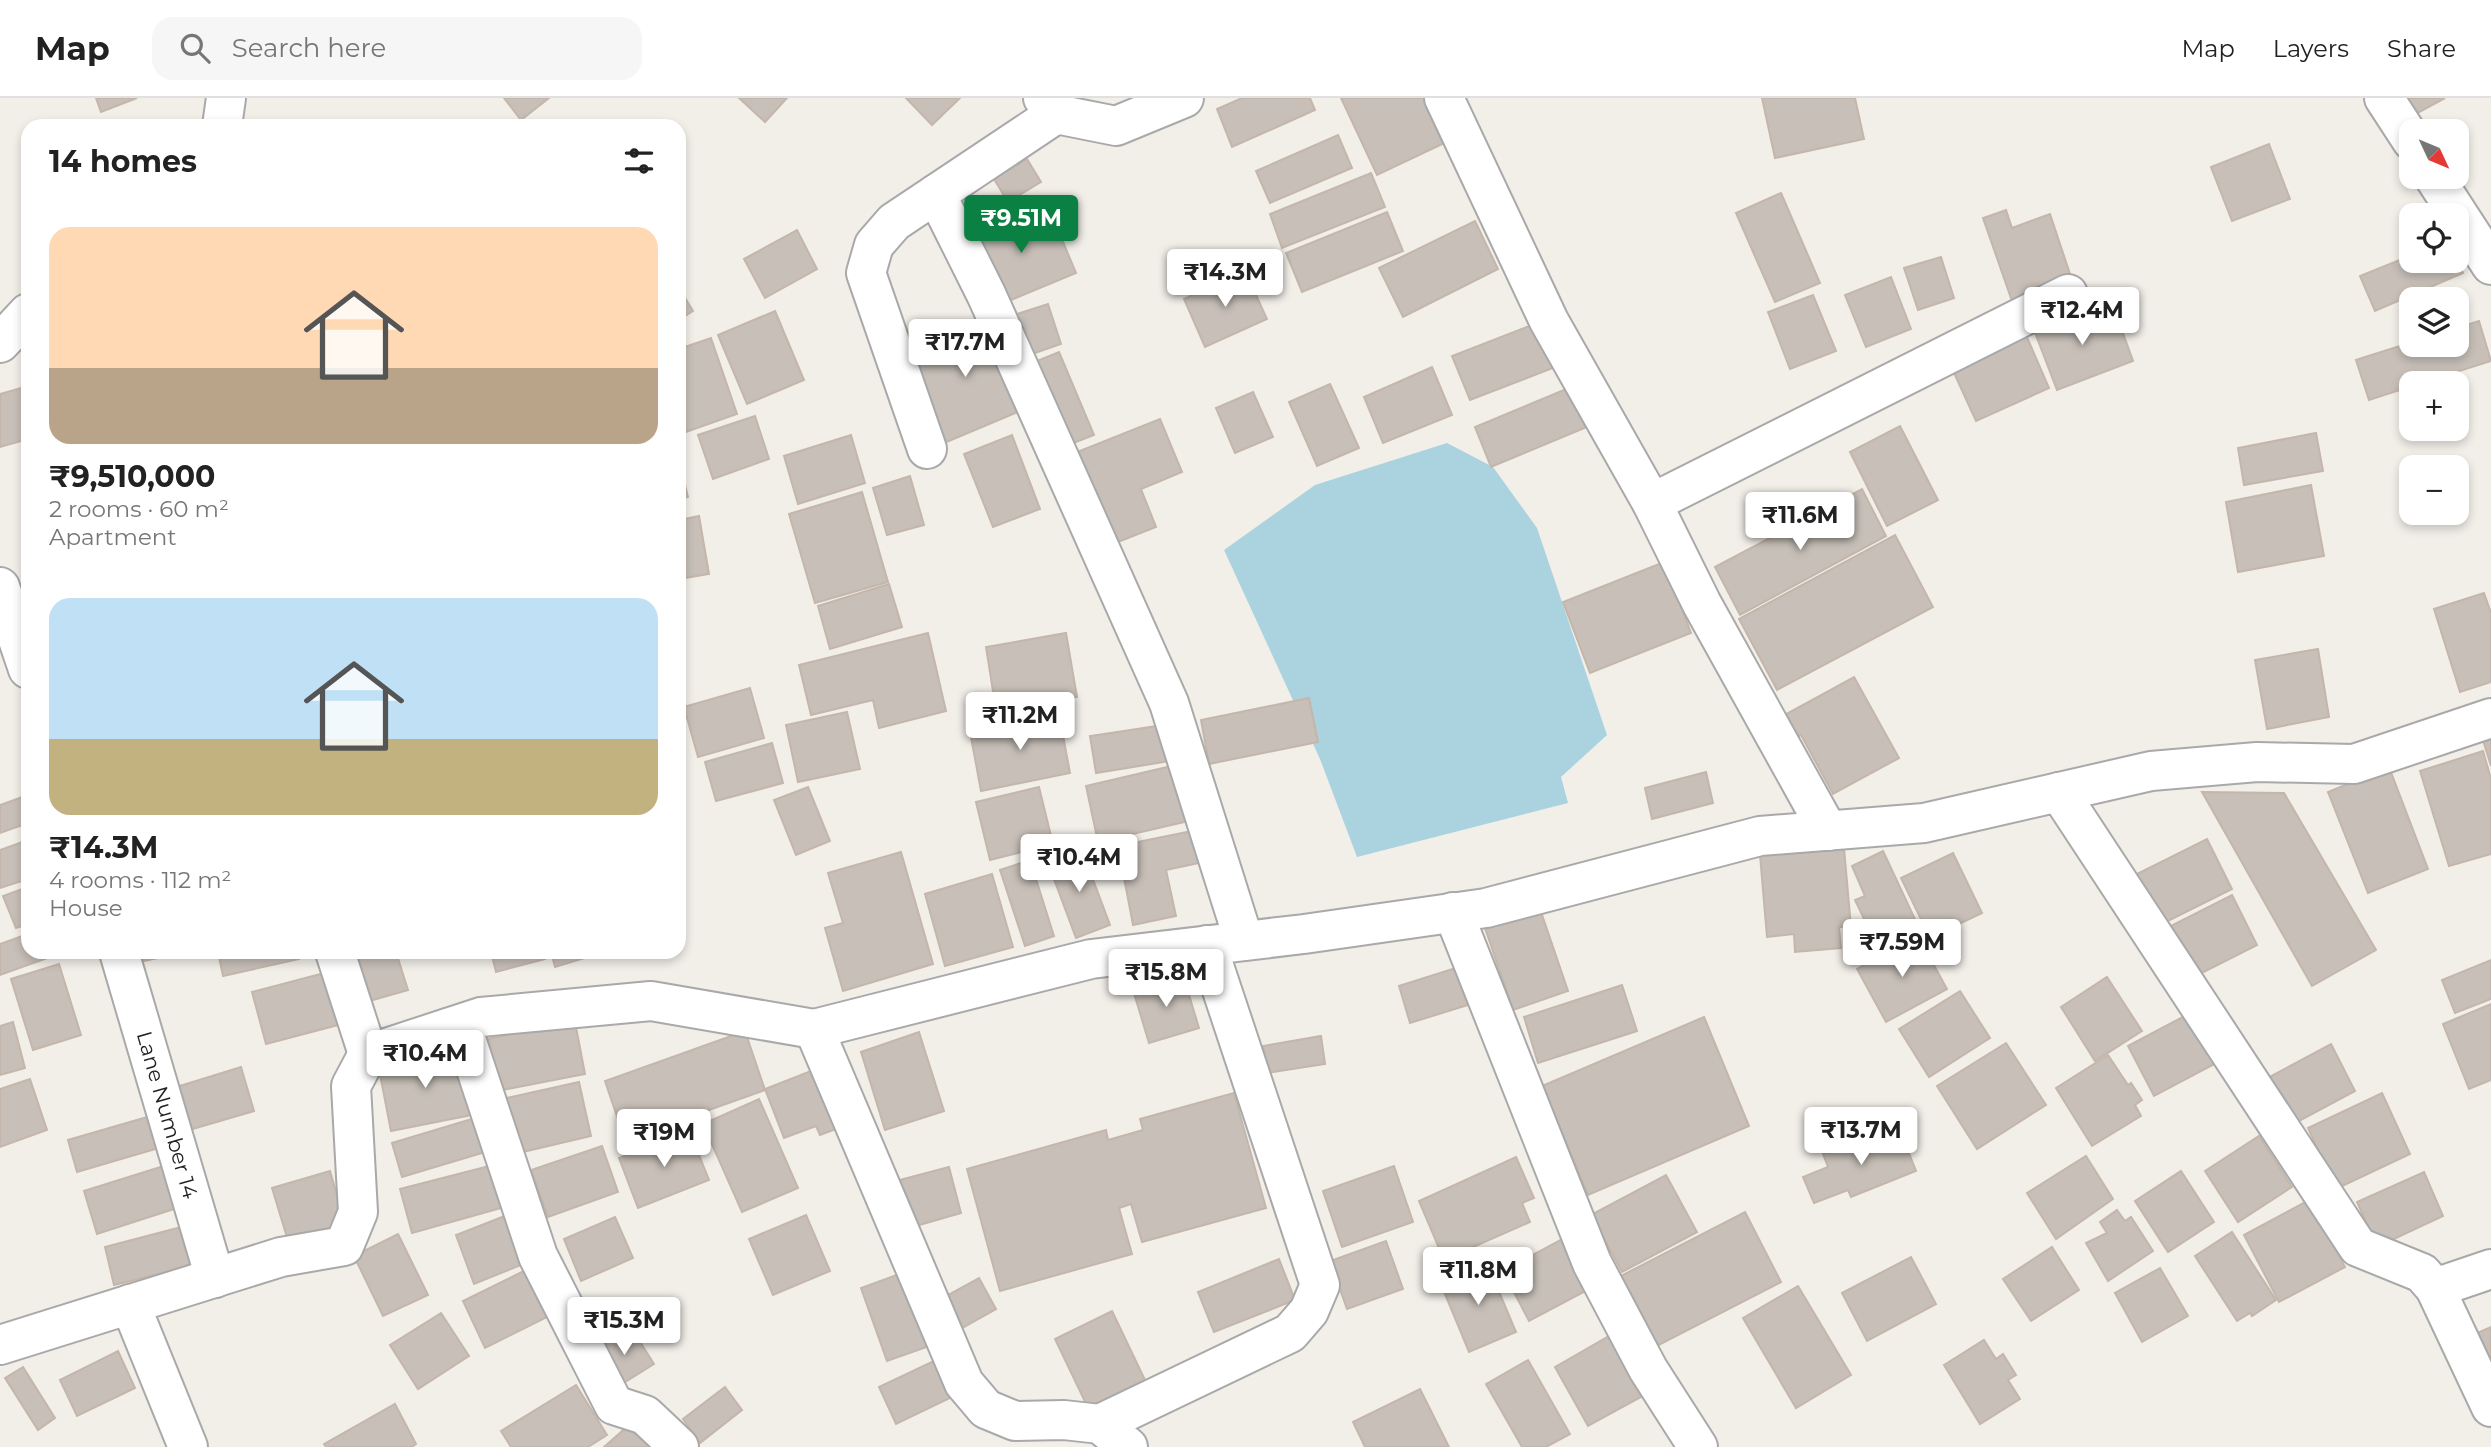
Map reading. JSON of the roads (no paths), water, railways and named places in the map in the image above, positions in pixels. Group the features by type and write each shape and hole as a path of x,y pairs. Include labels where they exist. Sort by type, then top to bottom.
{"street":[{"path":"223,119 226,98"},
{"path":"927,449 866,273 874,245 894,222 936,194 1049,106 1116,126 1184,98"},
{"path":"1444,98 1549,321 1652,503 1702,604 1828,831"},
{"path":"2384,98 2399,121"},
{"path":"2442,189 2491,265"},
{"path":"814,1029 964,1383 986,1409 1015,1422 1064,1420 1114,1435 1290,1333 1310,1311 1320,1285 1225,943 1169,703 986,294 936,194"},
{"path":"1652,503 2068,294"},
{"path":"0,343 21,320"},
{"path":"0,587 21,648"},
{"path":"0,1345 281,1257 344,1246 358,1212 351,1086 368,1054 481,1017 651,1000 814,1029 1091,959 1486,908 1760,836 1924,823 2151,771 2257,762 2354,764 2491,718"},
{"path":"2059,792 2358,1247 2422,1273 2435,1288 2491,1408"},
{"path":"1453,912 1592,1263 1648,1369 1698,1447"},
{"name":"Lane Number 14","path":"121,959 215,1278"},
{"path":"337,959 368,1054"},
{"path":"448,1028 466,1039 538,1256 614,1405 645,1415 679,1447"},
{"path":"2435,1288 2491,1269"},
{"path":"130,1304 188,1447"}],"water":[{"path":"1447,443 1493,467 1537,528 1607,735 1561,777 1568,803 1357,857 1320,759 1224,550 1315,485"}]}
